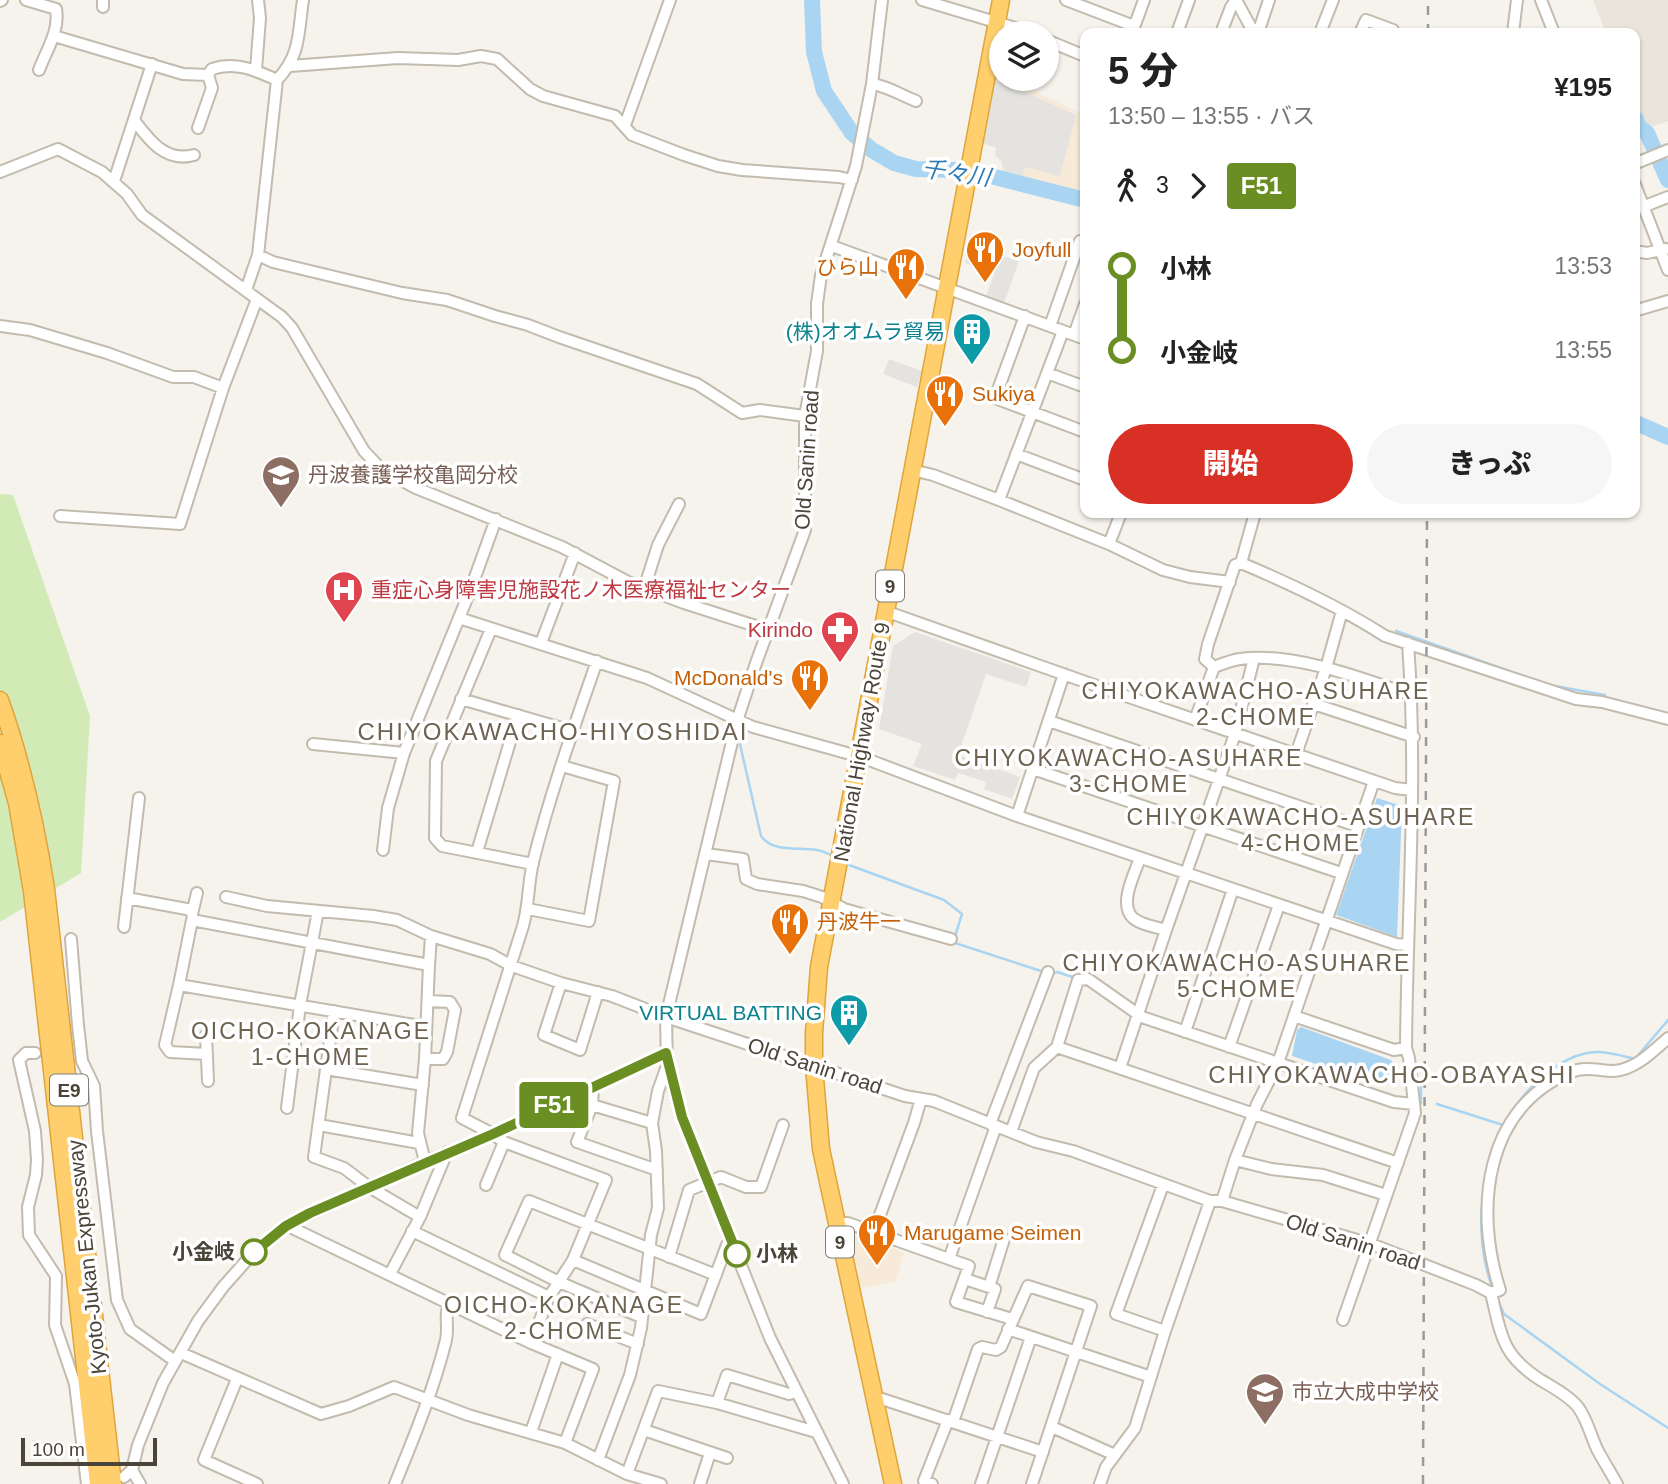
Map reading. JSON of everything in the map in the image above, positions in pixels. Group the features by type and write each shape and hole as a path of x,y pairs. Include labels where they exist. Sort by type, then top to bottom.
{"highway":[{"name":"National Highway Route 9","path":"997,21 1001,0"},
{"name":"National Highway Route 9","path":"893,1484 821,1149 814,1033 819,967 861,757 989,65"},
{"name":"Kyoto-Jukan Expressway","path":"0,701 24,773 46,889 123,1477"},
{"name":"Kyoto-Jukan Expressway","path":"0,743 17,803 32,891 98,1484"}],"street":[{"path":"26,0 54,4 57,15 54,36 39,70"},
{"path":"256,70 260,18 258,0"},
{"path":"246,290 258,255 277,80 290,66 296,52 303,0"},
{"path":"625,125 670,0"},
{"name":"Old Sanin road","path":"882,0 872,84 852,180 821,275 817,304 817,351 805,416 805,530 737,721 666,1017 814,1066 934,1101 1037,1142 1073,1151 1163,1185 1371,1244 1490,1293"},
{"path":"922,0 990,21"},
{"path":"1066,0 1129,28"},
{"path":"1134,28 1144,0"},
{"path":"1179,28 1189,0"},
{"path":"1224,28 1236,0 1252,28"},
{"path":"1259,28 1269,0"},
{"path":"1322,28 1333,0"},
{"path":"1514,28 1517,0"},
{"path":"1541,0 1552,28"},
{"path":"1362,28 1366,20 1388,28"},
{"path":"54,36 183,74 208,75"},
{"path":"1059,45 1080,54"},
{"path":"290,66 398,58 458,60 489,57 497,59 530,89 543,96 615,116 632,135 718,166 852,180"},
{"path":"114,181 152,64"},
{"path":"208,75 212,69 228,65 256,70 277,80"},
{"path":"198,128 212,88 208,75"},
{"path":"872,84 882,85 916,101"},
{"path":"134,120 150,142 167,154 187,157 194,155"},
{"path":"0,172 58,149 75,156 114,181 142,215 282,317 292,328 364,451 382,470 416,488 575,553 644,589 768,630"},
{"path":"1640,162 1668,150"},
{"path":"1640,194 1665,250 1668,270"},
{"path":"1646,206 1668,197"},
{"path":"1050,326 1080,241"},
{"path":"832,246 1080,337"},
{"path":"1640,251 1665,250"},
{"path":"258,255 273,262 389,290 447,300 528,324 697,384 742,413 760,410 805,416"},
{"path":"60,516 180,524 223,388 257,299"},
{"path":"1640,309 1668,301"},
{"path":"999,500 1047,373 1080,313"},
{"path":"1025,316 995,398 1080,430"},
{"path":"0,326 30,330 107,353 173,377 194,377 223,388"},
{"path":"1047,373 1080,385"},
{"path":"1016,454 1080,478"},
{"path":"912,470 933,475 999,500 1109,544 1163,570 1190,577 1230,582"},
{"path":"644,589 658,545 679,504"},
{"path":"1109,544 1119,518"},
{"path":"1214,667 1205,659 1208,644 1236,565 1241,563 1254,518"},
{"path":"383,850 388,808 404,754 496,519"},
{"path":"541,643 575,553"},
{"path":"1241,563 1295,586 1358,618 1385,636 1576,699 1602,702 1668,719"},
{"path":"886,611 1235,734 1395,788 1412,790"},
{"path":"1296,754 1326,668 1342,611"},
{"path":"459,618 648,678 737,721 861,757 1017,816 1407,946"},
{"path":"491,629 436,761 435,838 442,846 533,864"},
{"path":"1343,1320 1415,1113 1406,1048 1414,737 1408,643"},
{"path":"1214,667 1239,659 1254,658 1326,668 1402,692 1412,691"},
{"path":"1120,1068 1235,734 1254,658"},
{"path":"531,1343 549,1297 573,1261 606,1180 504,1142 462,1118 512,966 528,909 533,864 572,731 597,662"},
{"path":"1195,720 1214,667"},
{"path":"1017,816 1064,674"},
{"path":"461,699 572,731"},
{"path":"1314,704 1414,737"},
{"path":"477,852 518,715"},
{"path":"1049,721 1357,826"},
{"path":"313,744 404,754"},
{"path":"528,909 589,922 614,781 562,766"},
{"path":"1032,769 1341,873"},
{"path":"1100,1484 1115,1455 1135,1428 1165,1331 1216,1201 1257,1104 1278,1063 1374,780"},
{"path":"124,927 139,798"},
{"path":"706,854 743,859 746,879 757,884 803,891 844,909 951,939"},
{"path":"1140,858 1128,894 1128,909 1139,921 1166,930"},
{"path":"1185,1032 1233,889"},
{"path":"197,893 165,1045 170,1052 207,1054"},
{"path":"226,897 267,905 397,920 431,936 490,954 512,966 598,992 666,1017 667,1066 682,1117 770,1338 844,1484"},
{"path":"127,898 311,943 429,965"},
{"path":"1229,1047 1279,905"},
{"path":"287,1108 300,1005 318,911"},
{"path":"425,1162 419,1143 431,936"},
{"path":"71,939 82,1060 94,1086 117,1300 130,1329 178,1357 274,1392 321,1414 349,1406 394,1387 468,1415 565,1443 627,1474 661,1484"},
{"path":"949,1259 993,1125 1048,972"},
{"path":"1011,1132 1034,1068 1056,1048 1078,980 1088,979 1138,1014 1394,1102 1414,1104"},
{"path":"561,983 544,1035 580,1050 598,992"},
{"path":"179,985 426,1027"},
{"path":"425,1059 443,1059 447,1052 455,1010 450,1002 428,1000"},
{"path":"334,1011 314,1157 344,1168 369,1187 420,1217"},
{"path":"1294,1016 1394,1050 1406,1048"},
{"path":"206,1035 208,1081"},
{"path":"1617,1484 1577,1407 1567,1397 1523,1369 1511,1356 1501,1336 1490,1293 1500,1290 1492,1264 1486,1225 1487,1192 1507,1126 1534,1094 1573,1071 1591,1068 1615,1071 1634,1066 1668,1038"},
{"path":"1056,1048 1398,1163"},
{"path":"35,1053 26,1053 19,1060 35,1131 37,1160 36,1175 27,1207 27,1221 29,1235 56,1276 55,1325 75,1384 87,1484"},
{"path":"140,1484 123,1477 178,1357 198,1321 254,1252 286,1226 666,1053"},
{"path":"598,1460 630,1375 638,1344 651,1235 658,1208 652,1123 658,1091 667,1066"},
{"path":"326,1069 423,1085"},
{"path":"593,1087 592,1105 576,1142 657,1170"},
{"path":"874,1231 921,1099"},
{"path":"592,1105 652,1123"},
{"path":"318,1125 419,1143"},
{"path":"669,1257 689,1190 721,1177 746,1187 761,1187 783,1125"},
{"path":"486,1185 504,1142"},
{"path":"390,1274 420,1217 447,1152"},
{"path":"1235,1160 1271,1169 1323,1175 1386,1195"},
{"path":"1163,1185 1116,1314 1165,1331"},
{"path":"641,1317 559,1282 505,1255 529,1201 716,1275"},
{"path":"836,1224 848,1223 874,1231 969,1266 956,1302 988,1312 1031,1337 1151,1377"},
{"path":"286,1226 531,1343 593,1368 565,1443"},
{"path":"412,1231 549,1297"},
{"path":"989,1287 1004,1239"},
{"path":"573,1261 701,1314 727,1245 732,1242"},
{"path":"965,1279 995,1289 988,1312"},
{"path":"932,1484 924,1481 951,1421 978,1349 982,1347 996,1350 1001,1347 1028,1286 1091,1306 1032,1484"},
{"path":"395,1484 428,1398 446,1338 445,1311 449,1303"},
{"path":"587,1324 638,1344"},
{"path":"981,1484 1031,1337"},
{"path":"531,1432 558,1354"},
{"path":"717,1403 727,1375 789,1394 796,1392"},
{"path":"237,1379 204,1460 257,1484"},
{"path":"627,1474 658,1391 717,1403 816,1432"},
{"path":"874,1400 882,1399 1043,1452"},
{"path":"1052,1427 1115,1455"},
{"path":"644,1430 727,1458"},
{"path":"699,1484 710,1452"}],"shaded area":[{"path":"1593,0 1668,0 1668,121 1642,130 1640,125 1640,28 1604,28"},
{"path":"991,91 1033,91 1080,113 1080,192 1004,172 995,155 996,148 982,143"},
{"path":"992,91 1022,91 1076,115 1060,176 1025,167 1022,177 1004,171 1001,161 995,155 996,148 982,143"},
{"path":"969,245 1019,261 1003,306 985,299 994,274 965,263"},
{"path":"889,359 922,371 917,387 883,374"},
{"path":"915,632 1031,672 1026,687 986,674 958,755 1020,777 1012,799 984,789 986,782 958,773 955,780 913,766 922,744 879,729 893,646"},
{"name":"Marugame Seimen","path":"859,1234 904,1253 896,1281 860,1289 849,1239"}],"green space":[{"path":"0,494 13,495 90,716 81,873 0,922"}],"water":[{"path":"1377,798 1402,806 1397,937 1336,915"},
{"path":"1301,1027 1391,1060 1397,1068 1396,1084 1376,1084 1292,1056 1297,1030"}],"waterway":[{"name":"千々川","path":"812,0 814,52 824,91 852,133 872,150 894,163 916,169 954,170 991,176 1080,199"},
{"path":"1257,23 1263,0"},
{"path":"1640,128 1647,133 1668,180"},
{"name":"千々川","path":"1640,425 1668,437"},
{"path":"1396,631 1549,685 1605,695"},
{"path":"739,740 761,836 776,846 815,850 832,856"},
{"path":"849,865 944,900 962,914 955,936"},
{"path":"952,942 1044,972"},
{"path":"1053,974 1057,972 1073,977"},
{"path":"1502,1129 1528,1091 1554,1068 1583,1054 1597,1052 1635,1059 1668,1020"},
{"path":"1421,1087 1421,1103"},
{"path":"1437,1104 1503,1125"},
{"path":"1485,1185 1482,1237 1493,1289"},
{"path":"1497,1298 1504,1314 1600,1384 1668,1428"}],"railway":[{"path":"1428,0 1428,28"},
{"path":"1423,1484 1427,518"}],"bus line":[{"name":"F51","path":"254,1252 286,1226 310,1213 493,1134 666,1053 667,1066 682,1117 737,1254"}],"place":[{"name":"Joyfull","path":"985,284"},
{"name":"ひら山","path":"906,301"},
{"name":"(株)オオムラ貿易","path":"972,366"},
{"name":"Sukiya","path":"945,428"},
{"name":"丹波養護学校亀岡分校","path":"281,509"},
{"name":"重症心身障害児施設花ノ木医療福祉センター","path":"344,624"},
{"name":"Kirindo","path":"840,664"},
{"name":"McDonald's","path":"810,712"},
{"name":"丹波牛一","path":"790,956"},
{"name":"VIRTUAL BATTING","path":"849,1047"},
{"name":"小金岐","path":"254,1252"},
{"name":"小林","path":"737,1254"},
{"name":"Marugame Seimen","path":"877,1267"},
{"name":"市立大成中学校","path":"1265,1426"}],"district":[{"name":"CHIYOKAWACHO-ASUHARE 2-CHOME","path":"1256,704"},
{"name":"CHIYOKAWACHO-HIYOSHIDAI","path":"553,732"},
{"name":"CHIYOKAWACHO-ASUHARE 3-CHOME","path":"1129,771"},
{"name":"CHIYOKAWACHO-ASUHARE 4-CHOME","path":"1301,830"},
{"name":"CHIYOKAWACHO-ASUHARE 5-CHOME","path":"1237,976"},
{"name":"OICHO-KOKANAGE 1-CHOME","path":"311,1044"},
{"name":"CHIYOKAWACHO-OBAYASHI","path":"1392,1075"},
{"name":"OICHO-KOKANAGE 2-CHOME","path":"564,1318"}]}
